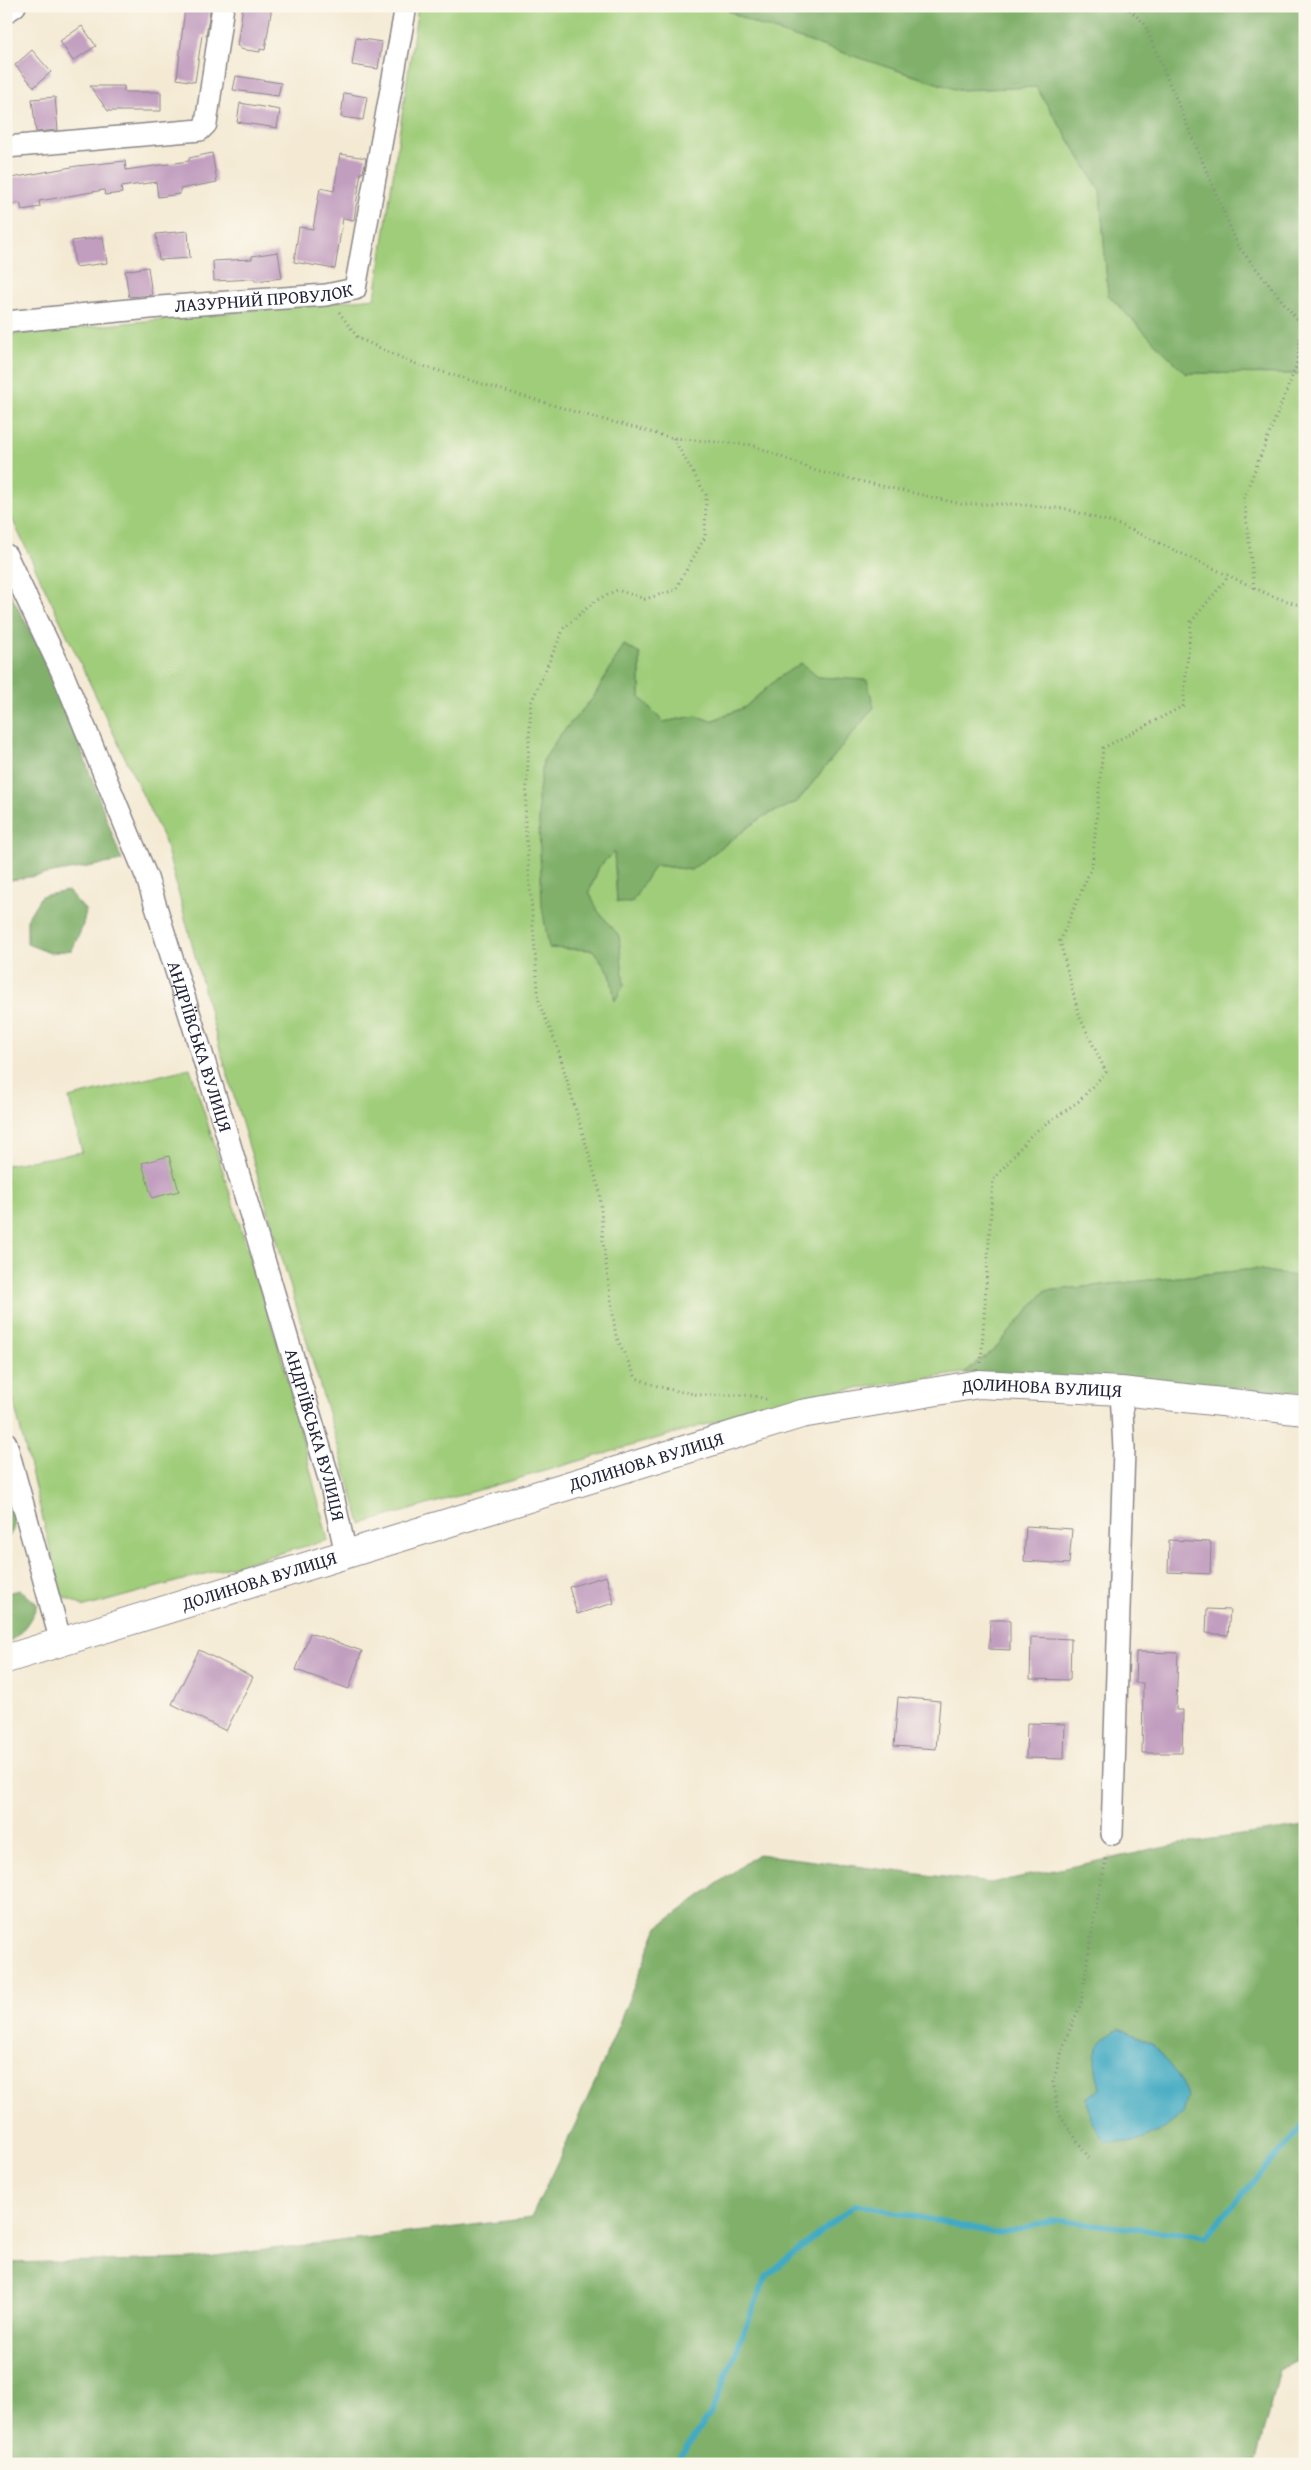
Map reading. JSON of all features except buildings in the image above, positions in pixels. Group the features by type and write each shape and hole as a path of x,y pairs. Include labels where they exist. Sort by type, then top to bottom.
{"street":[{"path":"6,12 14,6"},
{"path":"6,147 200,130 206,124 223,6"},
{"name":"ЛАЗУРНИЙ ПРОВУЛОК","path":"6,322 160,307 326,295 355,289 406,6"},
{"name":"АНДРІЇВСЬКА ВУЛИЦЯ","path":"6,555 62,672 147,878 222,1118 330,1482 346,1554"},
{"name":"ДОЛИНОВА ВУЛИЦЯ","path":"6,1659 801,1414 979,1384 1121,1391 1305,1411"},
{"path":"1112,1834 1124,1449 1121,1391"},
{"path":"6,1443 61,1642"}],"path":[{"path":"1126,6 1144,23 1238,246 1303,328 1296,366 1244,497 1254,588"},
{"path":"326,295 358,338 413,363 579,413 673,438 752,444 816,471 961,504 1012,504 1066,509 1123,526 1272,596 1305,606"},
{"path":"673,438 706,494 705,538 675,590 645,599 617,590 595,602 564,628 531,703 525,822 539,1003 556,1043 600,1192 603,1244 616,1336 636,1378 664,1390 704,1395 758,1396 801,1414"},
{"path":"979,1384 988,1284 993,1180 1032,1134 1079,1101 1106,1072 1079,1016 1060,941 1092,866 1103,748 1183,706 1191,622 1230,576"},
{"path":"1089,2158 1059,2114 1053,2082 1064,2044 1081,2003 1095,1911 1112,1834"}],"green space":[{"path":"418,6 719,6 755,24 958,90 1036,87 1100,190 1108,295 1185,373 1305,374 1305,1278 1255,1269 1045,1291 995,1349 964,1373 804,1396 361,1524 217,1039 165,842 6,506 6,335 375,298","holes":["624,645 640,654 640,697 663,722 696,716 711,721 745,707 778,678 818,677 840,680 874,707 797,802 762,817 691,870 655,865 617,901 614,851 599,867 589,892 598,911 619,937 615,1000 610,973 593,950 549,948 543,761 559,736 593,698"]},
{"path":"719,6 1305,6 1305,374 1185,373 1108,295 1100,190 1036,87 958,90 755,24"},
{"path":"6,586 53,673 122,861 6,881"},
{"path":"624,645 640,654 640,697 663,722 696,716 712,721 745,707 778,678 801,663 818,677 867,680 874,707 797,802 762,817 691,870 655,865 632,902 617,902 614,852 599,867 589,892 598,911 619,936 624,985 615,1001 610,973 593,950 549,948 542,907 538,799 543,761 559,736 593,698"},
{"path":"68,891 86,911 82,928 72,950 50,953 27,944 27,919 41,896"},
{"path":"190,1068 280,1351 328,1540 85,1607 62,1596 6,1371 6,1165 82,1152 69,1098"},
{"path":"1255,1269 1305,1278 1305,1392 964,1373 995,1349 1045,1291"},
{"path":"6,1474 15,1508 15,1517 11,1533 6,1540"},
{"path":"21,1590 37,1604 25,1626 6,1643 6,1593"},
{"path":"1305,1826 1305,2357 1279,2370 1255,2464 6,2464 6,2263 190,2259 531,2218 596,2080 658,1927 758,1854 991,1883 1191,1842"}],"water":[{"path":"1119,2028 1152,2043 1178,2076 1188,2097 1183,2114 1161,2131 1134,2142 1106,2142 1090,2119 1087,2097 1100,2089 1095,2060 1098,2048 1102,2042"}],"waterway":[{"path":"673,2464 710,2415 767,2275 856,2204 999,2234 1053,2220 1206,2236 1305,2123"}]}
